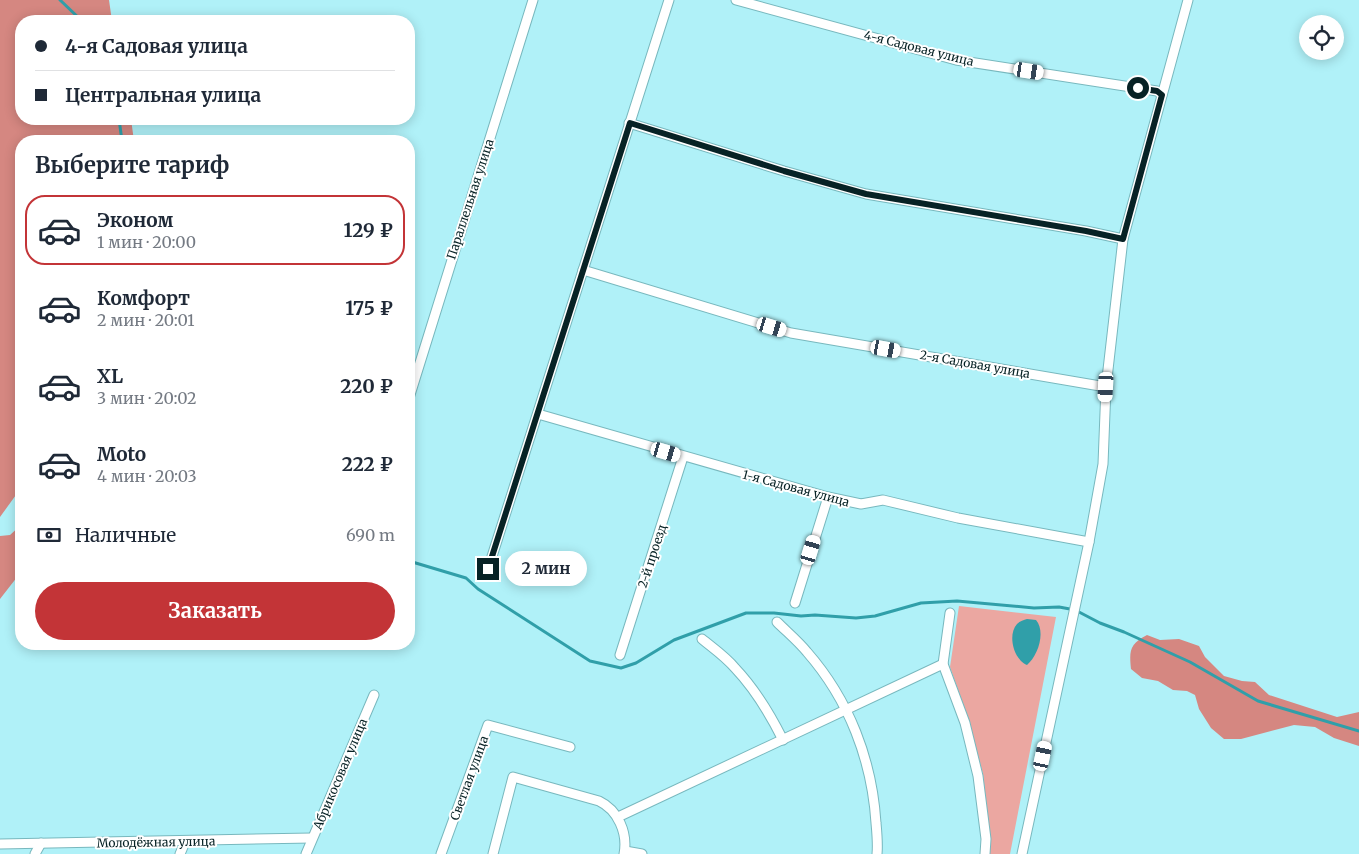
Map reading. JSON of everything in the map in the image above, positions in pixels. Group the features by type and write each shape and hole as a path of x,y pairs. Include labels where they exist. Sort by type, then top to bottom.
{"street":[{"name":"Параллельная улица","path":"415,379 533,0"},
{"path":"488,569 669,0"},
{"name":"4-я Садовая улица","path":"736,0 956,60 1157,91 1162,95"},
{"path":"1022,854 1089,542 1103,464 1106,387 1123,239 1188,0"},
{"path":"630,123 784,171 866,194 1123,239"},
{"name":"2-я Садовая улица","path":"583,270 791,333 1106,387"},
{"name":"1-я Садовая улица","path":"538,414 828,498 861,504 883,500 958,518 1089,542"},
{"name":"2-й проезд","path":"620,655 683,457"},
{"path":"795,603 828,498"},
{"path":"950,613 943,664 965,723 978,776 986,839 985,854"},
{"path":"777,622 807,651 828,679 847,710 864,752 874,795 877,854"},
{"path":"702,639 734,666 760,698 774,720 783,740"},
{"path":"618,817 943,664"},
{"name":"Абрикосовая улица","path":"306,854 374,695"},
{"name":"Светлая улица","path":"441,854 488,725 570,747"},
{"path":"493,854 513,777 608,805 618,817 624,833 624,853 642,854"},
{"name":"Молодёжная улица","path":"0,844 185,842 312,838"},
{"path":"180,854 185,842"},
{"path":"35,854 41,843"}],"shaded area":[{"path":"0,0 109,0 111,15 15,15 15,125 132,125 133,135 15,135 15,496 0,517"},
{"path":"15,530 15,580 0,599 0,536 10,535"},
{"path":"959,606 1056,617 1010,854 990,854 983,774 967,715 950,667"},
{"path":"1147,635 1160,640 1179,639 1199,646 1205,657 1224,676 1255,682 1269,695 1337,717 1359,712 1359,746 1334,738 1315,727 1294,725 1241,739 1224,739 1211,728 1199,709 1195,695 1187,691 1173,690 1158,681 1142,678 1131,669 1130,657 1132,648 1137,641"}],"water":[{"path":"1027,619 1036,620 1039,625 1040,637 1037,650 1027,665 1015,653 1012,640 1017,624"}],"waterway":[{"path":"60,0 76,15"},
{"path":"120,125 121,135"},
{"path":"415,563 466,578 478,589 590,661 621,668 636,663 674,640 746,613 856,618 875,616 921,603 957,601 1034,608 1059,607 1070,609"},
{"path":"1079,612 1190,662 1258,701 1359,731"}],"route":[{"path":"488,569 630,123 784,171 866,194 1123,239 1162,95 1157,91 1138,88"}]}
